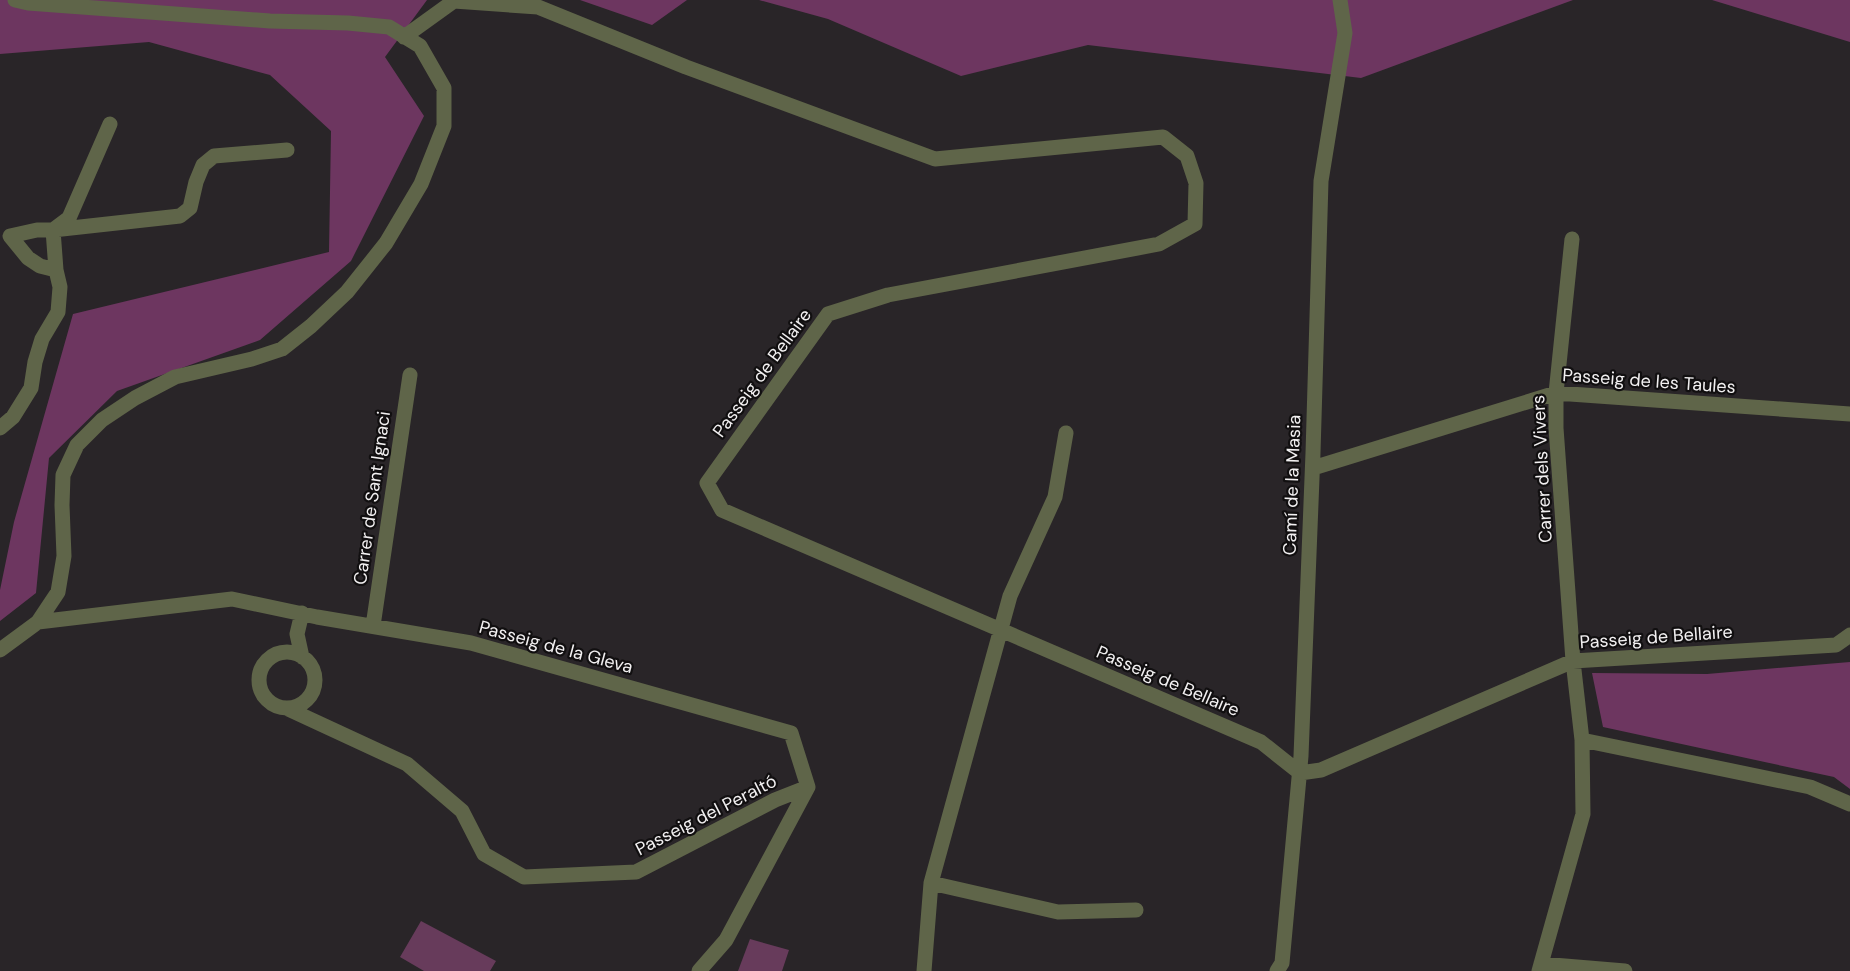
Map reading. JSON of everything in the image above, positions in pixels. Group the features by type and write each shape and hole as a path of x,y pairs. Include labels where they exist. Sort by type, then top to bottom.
{"street":[{"path":"0,650 38,622 58,592 64,556 63,475 77,445 102,420 135,398 175,377 252,359 282,349 312,326 346,292 386,243 421,184 444,126 444,88 420,46 389,27 348,23 270,21 28,3 15,0"},
{"name":"Camí de la Masia","path":"1277,971 1282,963 1300,774 1313,468 1321,181 1345,33 1341,0"},
{"name":"Passeig de Bellaire","path":"404,37 454,1 538,7 686,67 935,159 1163,137 1187,156 1196,183 1195,225 1159,243 888,295 828,314 706,483 722,510 1262,742 1300,774 1321,770 1573,661 1836,645 1850,635"},
{"path":"53,230 69,218 110,124"},
{"path":"5,236 37,230 180,216 190,208 202,165 214,156 286,150"},
{"path":"0,428 13,417 31,388 42,339 58,312 60,287 56,270 53,230"},
{"path":"5,236 28,258 40,266 56,270"},
{"name":"Carrer dels Vivers","path":"1540,968 1583,814 1582,740 1573,661 1556,428 1556,393 1572,239"},
{"name":"Carrer de Sant Ignaci","path":"373,627 410,375"},
{"name":"Passeig de les Taules","path":"1313,468 1556,393 1850,414"},
{"path":"924,971 931,883 1010,596 1055,497 1066,433"},
{"name":"Passeig de la Gleva","path":"38,622 232,599 373,627 471,643 791,733 807,787"},
{"path":"302,613 297,634 302,657"},
{"path":"284,652 294,653 310,664 315,684 305,702 296,707 286,708 277,707 266,700 259,682 260,672 265,662 284,652"},
{"name":"Passeig del Peraltó","path":"286,708 407,764 462,811 484,854 524,878 636,872 775,800 807,787"},
{"path":"1582,740 1810,787 1850,804"},
{"path":"699,971 726,940 807,787"},
{"path":"931,883 1058,912 1136,910"},
{"path":"1540,968 1625,971"}],"shaded area":[{"path":"0,0 427,0 385,57 424,116 351,261 260,340 117,391 49,458 36,593 0,621 0,590 14,522 73,314 329,252 331,131 270,75 149,42 0,54"},
{"path":"580,0 687,0 652,25"},
{"path":"759,0 1573,0 1361,78 1088,45 961,76 828,19"},
{"path":"1712,0 1850,0 1850,42"},
{"path":"1850,662 1850,789 1834,777 1603,727 1592,673 1707,674"},
{"path":"421,921 496,961 490,971 424,971 400,957"},
{"path":"750,939 789,950 782,971 738,971"}]}
